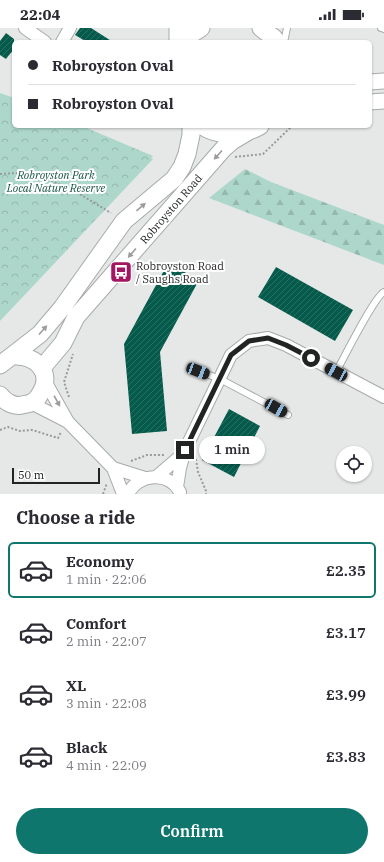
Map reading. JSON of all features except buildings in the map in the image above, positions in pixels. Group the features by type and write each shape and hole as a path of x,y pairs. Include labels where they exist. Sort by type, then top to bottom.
{"main road":[{"path":"178,28 178,40"},
{"path":"186,40 190,35 201,28"},
{"path":"261,28 276,40"},
{"name":"Robroyston Road","path":"0,365 8,358 14,356 40,334 62,308 124,221 174,179 182,167 192,128"},
{"path":"207,128 222,134 238,134 254,129"},
{"name":"Robroyston Road","path":"31,403 38,398 44,389 43,374 63,343 76,317 224,148 232,141 254,129"},
{"path":"14,356 23,355 38,362 43,374"},
{"path":"1,398 10,404 19,406 31,403"}],"street":[{"path":"24,28 42,40"},
{"path":"63,40 70,28"},
{"path":"372,82 384,81"},
{"path":"372,102 384,101"},
{"path":"179,491 184,451 231,355 249,341 268,338 286,345 384,397"},
{"path":"43,374 68,422 113,468 123,494"},
{"path":"31,403 68,422"},
{"path":"128,494 132,487 151,478 184,451"},
{"path":"113,468 151,478 168,480 179,491"}],"lane":[{"path":"285,40 288,28"},
{"path":"336,372 380,294 384,292"},
{"path":"198,371 220,379 288,415"}],"path":[{"path":"229,158 263,154 290,128"},
{"path":"0,174 16,173 46,178 83,196 124,221"},
{"path":"70,402 64,382 74,353"},
{"path":"0,430 8,427 20,431 32,430 58,438 68,422"},
{"path":"184,451 195,454 198,472 206,494"}],"green space":[{"name":"Robroyston Park Local Nature Reserve","path":"0,93 12,97 12,128 87,128 153,156 151,158 153,159 0,321"},
{"path":"245,169 271,182 384,225 384,265 209,198"}],"place":[{"name":"Robroyston Road / Saughs Road","path":"121,272"}],"route":[{"path":"185,450 231,355 249,341 268,338 286,345 311,358"}]}
